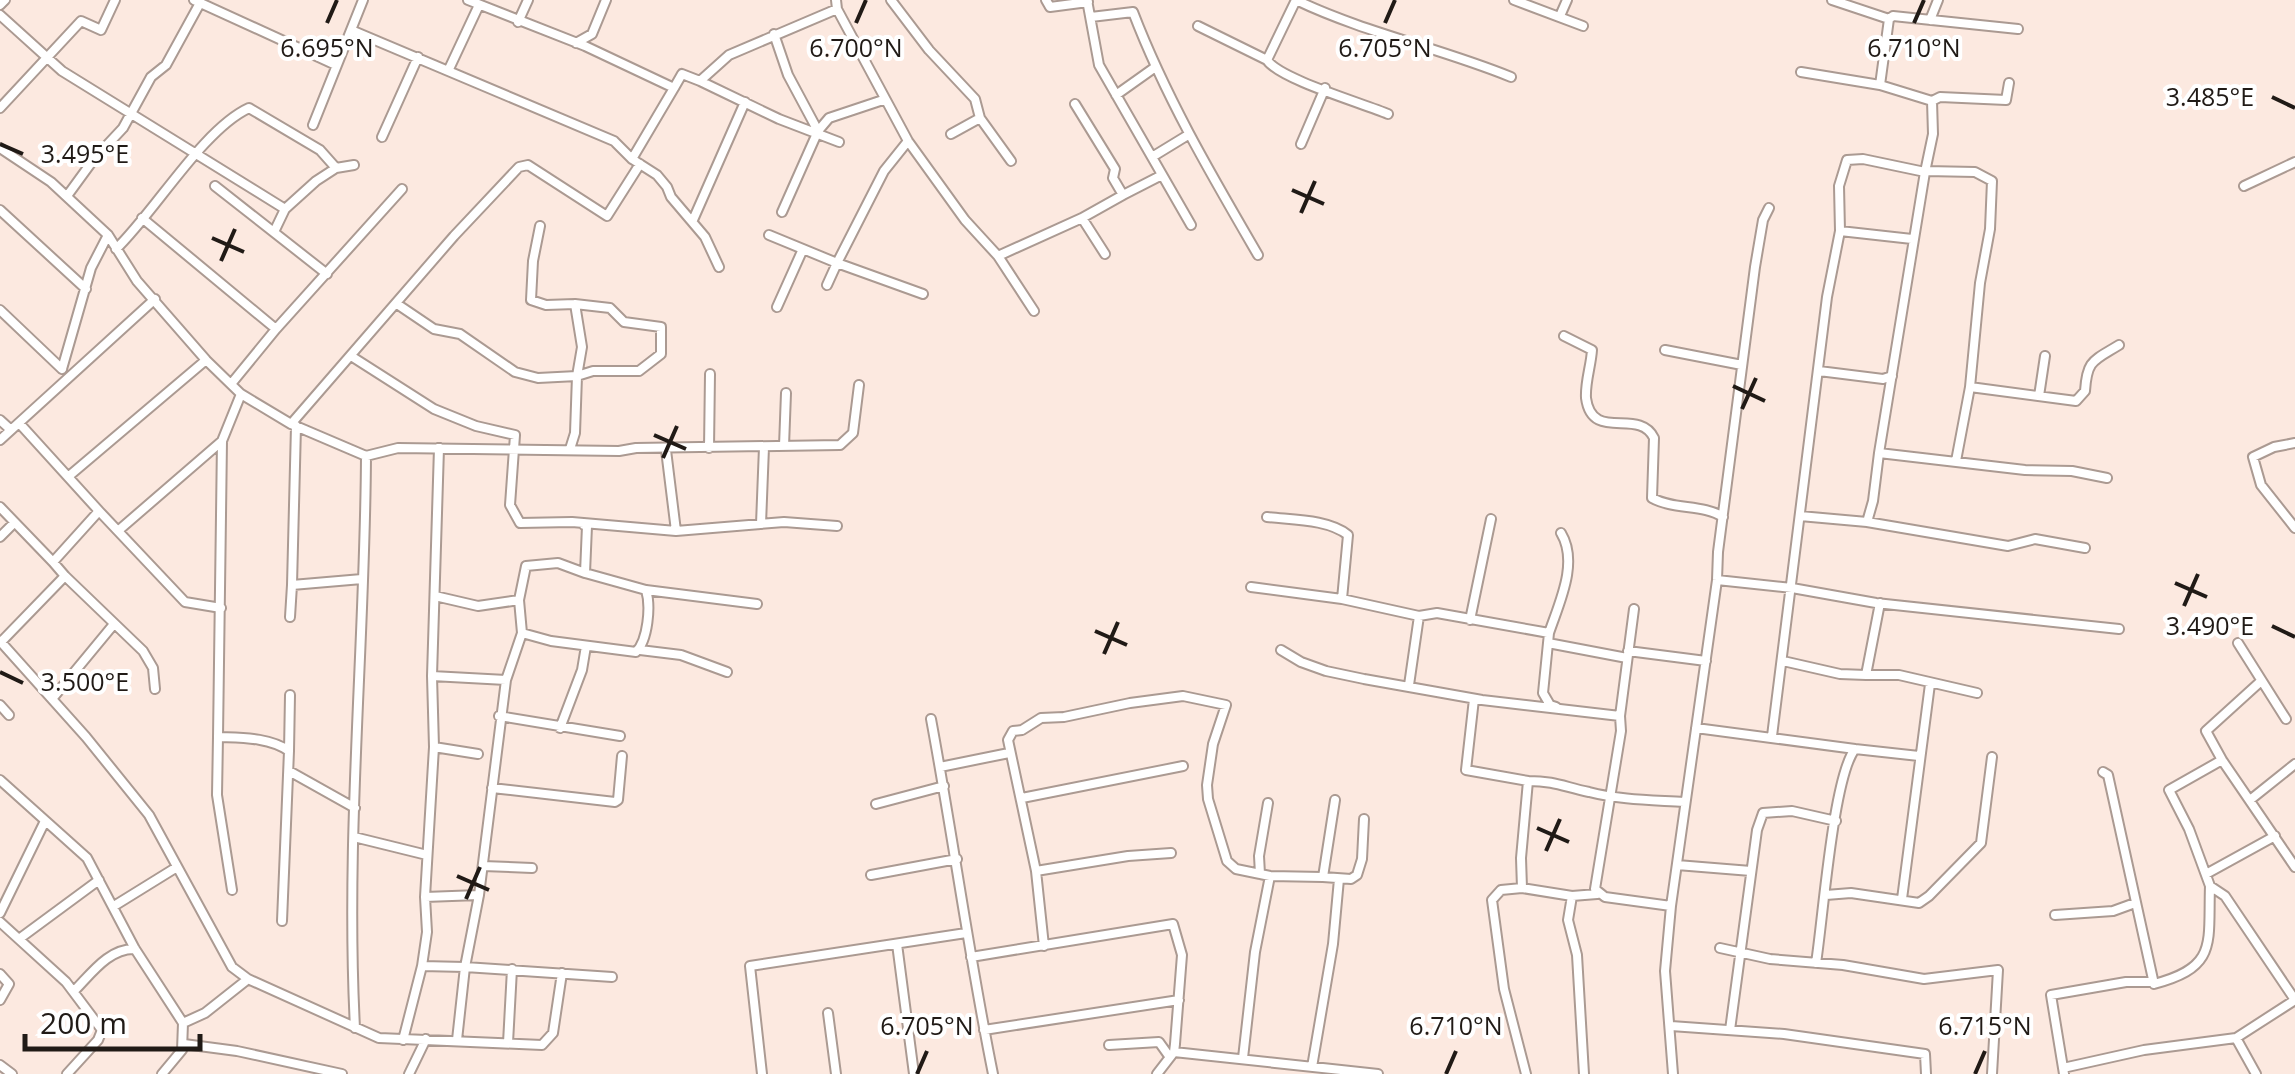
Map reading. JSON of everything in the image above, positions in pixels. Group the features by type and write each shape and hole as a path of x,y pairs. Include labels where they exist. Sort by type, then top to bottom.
{"street":[{"path":"0,108 80,21 100,31 115,0"},
{"path":"313,126 363,0"},
{"path":"468,0 674,88"},
{"path":"518,22 528,0"},
{"path":"576,43 592,34 606,0"},
{"path":"892,0 929,50 974,99 980,118 1011,161"},
{"path":"1046,0 1050,8 1087,1 1099,65 1191,225"},
{"path":"1267,60 1296,0 1356,26 1434,48 1511,77"},
{"path":"1514,0 1583,26"},
{"path":"1560,16 1567,0"},
{"path":"1832,0 1889,19 1899,16 2018,29"},
{"path":"1930,20 1938,0"},
{"path":"67,196 131,115 151,77 166,65 197,2 336,64"},
{"path":"448,69 480,5"},
{"path":"700,81 729,55 836,5 908,140 965,220 998,256 1034,312"},
{"path":"1091,17 1133,12 1154,68 1188,135 1258,256"},
{"path":"0,15 62,71 285,209"},
{"path":"1880,84 1889,19"},
{"path":"1198,26 1267,60 1288,78 1388,114"},
{"path":"351,30 614,141 657,174 671,197 693,220 719,267"},
{"path":"774,34 788,75 818,131"},
{"path":"382,136 418,57"},
{"path":"1116,95 1154,68"},
{"path":"1801,72 1880,84 1932,101 1950,97 2006,100 2009,82"},
{"path":"290,618 294,425 454,236 520,167 528,166 607,216 682,74 839,142"},
{"path":"1301,144 1324,88"},
{"path":"782,212 818,131 829,118 884,100"},
{"path":"1867,522 1874,501 1912,238 1933,134 1932,101"},
{"path":"693,220 745,102"},
{"path":"1074,104 1115,169 1113,178 1122,195"},
{"path":"116,249 238,113 254,108 320,150 336,168"},
{"path":"951,134 980,118"},
{"path":"1152,157 1188,135"},
{"path":"828,284 884,171 908,140"},
{"path":"0,148 67,196 108,236 138,281 241,394 294,425 366,456 398,448 666,450 840,445 853,433 859,385"},
{"path":"1772,736 1827,297 1840,231 1839,186 1847,160 1925,171 1976,172 1992,181 1990,230 1980,283 1970,386 1956,461"},
{"path":"2244,186 2295,162"},
{"path":"274,232 285,209 336,168 354,165"},
{"path":"998,256 1082,218 1162,175"},
{"path":"215,186 328,274"},
{"path":"231,384 402,189"},
{"path":"1673,1074 1665,971 1670,906 1717,580 1758,251 1770,208"},
{"path":"0,210 86,289"},
{"path":"142,218 276,329"},
{"path":"1082,218 1105,254"},
{"path":"397,304 434,328 460,334 515,372 538,378 577,376 592,371 639,371 661,354 661,327 624,322 610,308 531,300 540,226"},
{"path":"1840,231 1912,238"},
{"path":"62,369 91,268 108,236"},
{"path":"769,236 924,294"},
{"path":"777,307 803,249"},
{"path":"0,440 155,299"},
{"path":"570,449 575,433 582,347 574,304"},
{"path":"0,310 70,379"},
{"path":"1564,336 1592,350 1586,389 1589,412 1594,418 1640,425 1651,431 1652,498 1685,509 1712,510 1723,517"},
{"path":"1970,386 2076,401 2085,392 2086,368 2118,345"},
{"path":"1664,350 1742,365"},
{"path":"351,356 434,409 476,426 516,436 510,504 520,524 572,522 676,531 761,524 836,526"},
{"path":"2039,396 2045,356"},
{"path":"69,476 206,360"},
{"path":"1819,371 1883,380 1892,376"},
{"path":"708,448 710,374"},
{"path":"784,446 786,392"},
{"path":"232,890 217,795 222,441 241,394"},
{"path":"0,420 11,430"},
{"path":"20,424 185,602 221,608"},
{"path":"118,530 222,441"},
{"path":"2295,443 2253,457 2260,486 2295,528"},
{"path":"761,524 764,447"},
{"path":"403,1040 422,966 426,932 434,747 432,676 439,448"},
{"path":"666,450 676,531"},
{"path":"1879,454 2026,470 2072,471 2107,478"},
{"path":"356,1028 350,905 366,456"},
{"path":"0,508 143,651 153,668 155,689"},
{"path":"53,562 99,511"},
{"path":"1800,516 1867,522 2008,546 2036,540 2084,548"},
{"path":"1267,517 1323,524 1340,528 1348,535 1342,598"},
{"path":"1470,620 1491,518"},
{"path":"572,522 588,526 585,573"},
{"path":"0,538 14,523"},
{"path":"1556,707 1550,705 1544,692 1549,638 1567,576 1566,540 1561,533"},
{"path":"458,1040 499,716 522,633 519,600 526,566 558,562 646,590 757,604"},
{"path":"65,576 0,642 149,816 232,967 248,979 379,1038 542,1044 550,1039 562,972"},
{"path":"292,585 362,579"},
{"path":"1717,580 1880,603 2118,629"},
{"path":"1251,587 1342,598 1419,616 1437,613 1628,655 1706,661"},
{"path":"640,650 649,598 646,590"},
{"path":"435,596 478,606 519,600"},
{"path":"1866,676 1880,603"},
{"path":"1597,894 1634,609"},
{"path":"1409,685 1419,616"},
{"path":"52,699 114,624"},
{"path":"522,633 551,642 697,659 727,672"},
{"path":"2238,643 2286,719"},
{"path":"560,728 582,670 586,646"},
{"path":"1281,650 1326,671 1474,699 1620,716"},
{"path":"1783,661 1840,674 1899,676 1978,692"},
{"path":"432,676 506,680"},
{"path":"2260,682 2206,731 2295,867"},
{"path":"1902,899 1930,684"},
{"path":"282,921 290,695"},
{"path":"1044,946 1036,872 1022,798 1008,753 1013,731 1041,718 1064,718 1183,696 1226,705 1213,744 1208,799 1227,861 1236,869 1265,875 1351,879 1360,870 1364,819"},
{"path":"1474,699 1466,770 1570,784 1610,796 1684,802"},
{"path":"0,706 8,715"},
{"path":"499,716 620,736"},
{"path":"932,719 966,934 994,1074"},
{"path":"1696,728 1919,756"},
{"path":"218,736 254,739 289,751"},
{"path":"434,747 478,754"},
{"path":"1816,963 1844,772 1855,749"},
{"path":"940,767 1008,753"},
{"path":"492,788 615,802 622,756"},
{"path":"1826,896 1852,893 1919,902 1929,896 1981,843 1992,757"},
{"path":"2210,886 2225,896 2295,1000 2236,1038 2144,1050 2064,1071 2051,995 2126,982 2156,984 2202,962 2208,939 2210,886 2189,829 2169,790 2222,760"},
{"path":"2250,800 2295,764"},
{"path":"1022,798 1183,766"},
{"path":"290,770 355,808"},
{"path":"2103,772 2108,775 2151,982"},
{"path":"0,780 87,858 135,950 183,1023 184,1044 162,1074"},
{"path":"1522,888 1528,781"},
{"path":"876,804 944,786"},
{"path":"1322,876 1335,800"},
{"path":"1243,1058 1265,875 1259,856 1268,803"},
{"path":"1730,1030 1757,830 1763,814 1792,811 1836,821"},
{"path":"0,913 45,820"},
{"path":"2206,874 2275,836"},
{"path":"354,837 427,855"},
{"path":"1036,872 1128,856 1171,853"},
{"path":"871,875 957,859"},
{"path":"1677,864 1751,871"},
{"path":"483,866 532,868"},
{"path":"114,906 178,867"},
{"path":"1312,1067 1339,879"},
{"path":"20,939 100,880"},
{"path":"1526,1074 1504,989 1492,900 1501,890 1522,888 1572,896 1597,894 1670,906"},
{"path":"425,897 478,895"},
{"path":"1572,896 1568,920 1577,955 1584,1074"},
{"path":"2054,915 2113,911 2135,903"},
{"path":"0,922 74,991 102,1030 68,1074"},
{"path":"971,957 1116,936 1170,922 1182,955 1172,1054 1157,1074"},
{"path":"762,1074 750,966 966,934"},
{"path":"898,944 914,1074"},
{"path":"1720,948 1770,959 1924,980 1998,970 1992,1074"},
{"path":"74,991 112,954 135,950"},
{"path":"422,966 612,977"},
{"path":"508,1043 512,969"},
{"path":"0,974 10,984 0,1000"},
{"path":"183,1023 205,1013 248,979"},
{"path":"984,1030 1178,1000"},
{"path":"828,1013 836,1074"},
{"path":"1671,1026 1854,1042 1896,1052 1919,1052 1925,1054 1926,1074"},
{"path":"409,1074 426,1038"},
{"path":"2236,1038 2256,1074"},
{"path":"1109,1045 1159,1042 1172,1054 1378,1074"},
{"path":"184,1044 342,1074"},
{"path":"0,1065 12,1074"}]}
